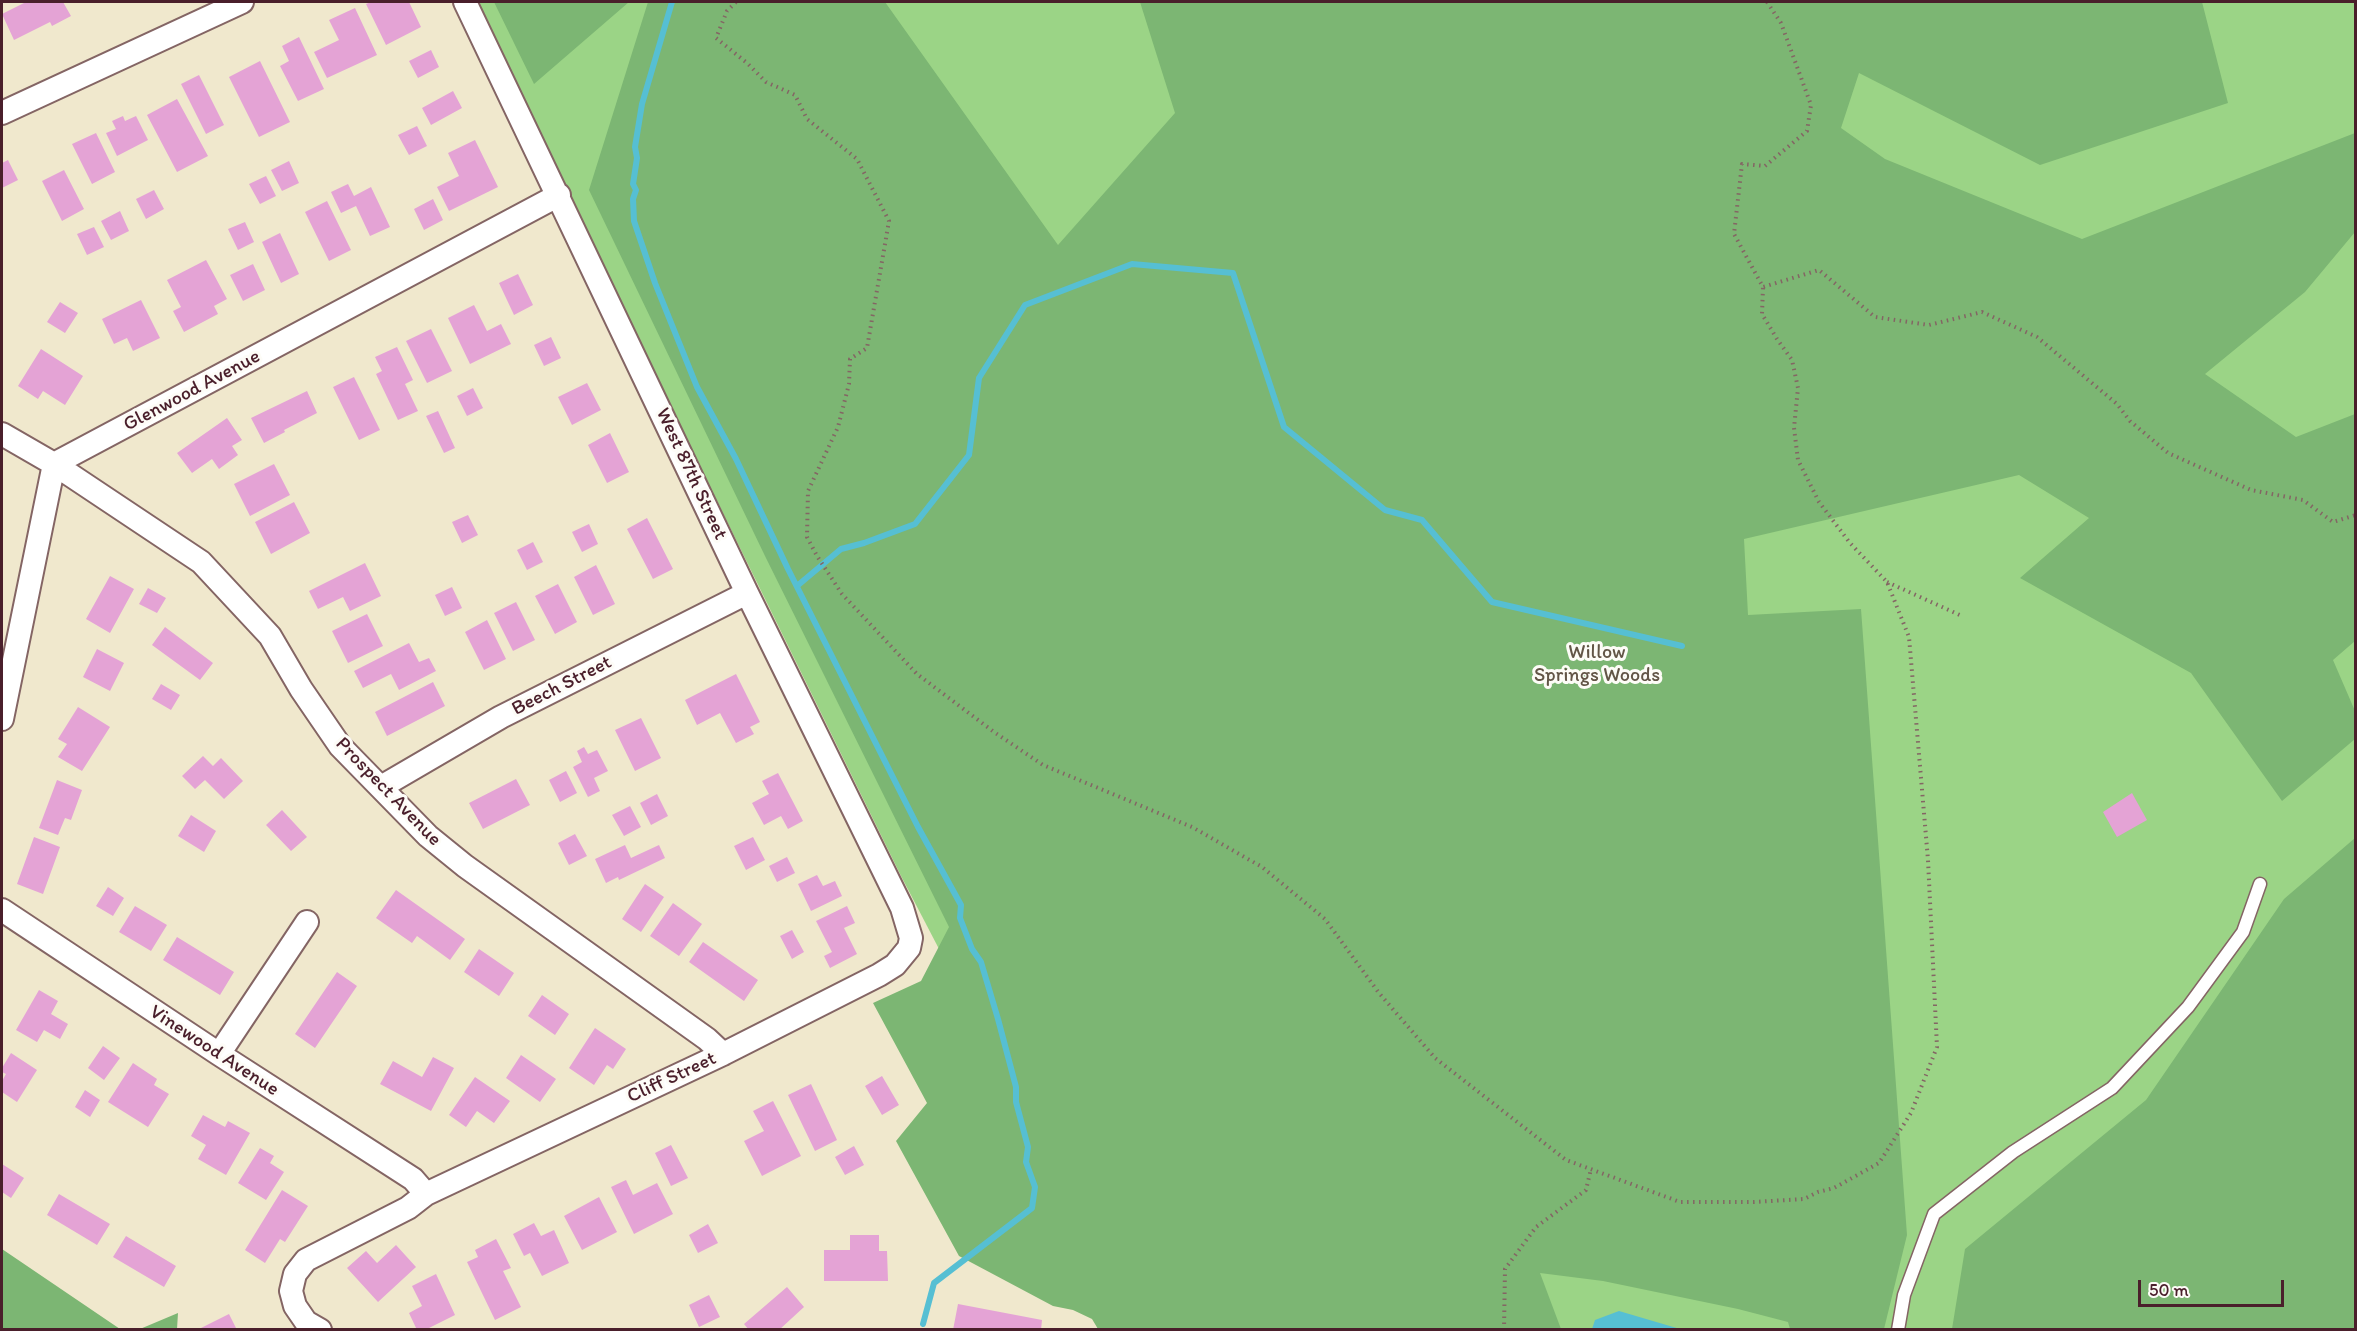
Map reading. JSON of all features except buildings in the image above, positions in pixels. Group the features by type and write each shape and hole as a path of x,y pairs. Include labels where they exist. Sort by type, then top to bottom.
{"street":[{"path":"4,104 242,2"},
{"name":"West 87th Street","path":"465,2 747,593 902,908 911,938 909,948"},
{"name":"Glenwood Avenue","path":"54,464 559,195"},
{"name":"Prospect Avenue","path":"2,434 54,464 201,562 270,636 301,689 340,746 428,836 465,866 707,1039 723,1054"},
{"path":"2,719 54,464"},
{"name":"Beech Street","path":"381,787 501,717 747,593"},
{"name":"Vinewood Avenue","path":"2,910 412,1179 426,1194"},
{"path":"219,1054 307,922"},
{"name":"Cliff Street","path":"320,1329 306,1322 294,1306 291,1291 295,1274 306,1260 408,1208 426,1194 723,1054 879,975 895,965 909,948"}],"lane":[{"path":"1898,1329 1904,1295 1934,1214 2013,1152 2112,1088 2188,1007 2243,932 2260,884"}],"path":[{"path":"736,2 727,11 716,38 766,82 795,95 807,119 857,159 889,221 867,348 850,359 849,384 838,427 808,491 807,537 842,594 917,674 994,732 1043,765 1192,827 1262,867 1325,919 1379,993 1435,1058 1566,1160 1680,1202 1804,1199 1834,1188 1879,1163 1911,1113 1937,1047 1928,860 1909,637 1887,582 1850,543 1819,502 1798,460 1794,428 1798,388 1792,360 1762,314 1763,287 1734,234 1742,164 1765,166 1807,131 1811,105 1781,23 1767,2"},
{"path":"1763,287 1819,270 1875,317 1929,324 1982,312 2037,337 2117,404 2130,421 2168,453 2251,490 2302,500 2333,522 2355,515"},
{"path":"1887,582 1962,616"},
{"path":"1504,1329 1505,1269 1536,1227 1586,1190 1590,1170"}],"green space":[{"name":"Willow Springs Woods","path":"472,2 2355,2 2355,1329 1137,1329 901,876"},
{"path":"494,2 629,2 534,84"},
{"name":"Willow Springs Woods","path":"648,2 885,2 1058,245 1175,113 1140,2 2202,2 2228,103 2040,165 1859,73 1841,128 1885,159 2082,239 2355,133 2355,232 2305,292 2205,374 2296,437 2355,414 2355,641 2333,660 2355,711 2355,739 2282,801 2191,673 2020,578 2089,518 2019,475 1744,539 1748,615 1861,609 1907,1235 1884,1329 1790,1329 1788,1322 1738,1309 1603,1281 1540,1273 1561,1329 1098,1329 1092,1319 1073,1310 1053,1306 959,1256 896,1141 927,1103 873,1003 921,981 949,927 765,556 589,190"},
{"path":"2355,838 2355,1329 1952,1329 1965,1249 2146,1100 2284,899"},
{"path":"2,1249 120,1329 2,1329"},
{"path":"178,1313 177,1329 140,1329"}],"water":[{"path":"1619,1311 1680,1329 1592,1329 1595,1320"}],"waterway":[{"path":"672,2 642,104 635,147 637,158 633,184 636,190 633,199 634,221 655,283 697,387 736,459 788,569 918,827 961,905 960,918 972,949 981,962 998,1019 1016,1087 1016,1102 1028,1147 1026,1162 1035,1187 1032,1208 934,1283 923,1324"},
{"path":"797,586 841,549 915,524 969,455 979,378 1025,305 1132,264 1233,273 1284,427 1385,510 1422,520 1492,602 1682,646"}]}
